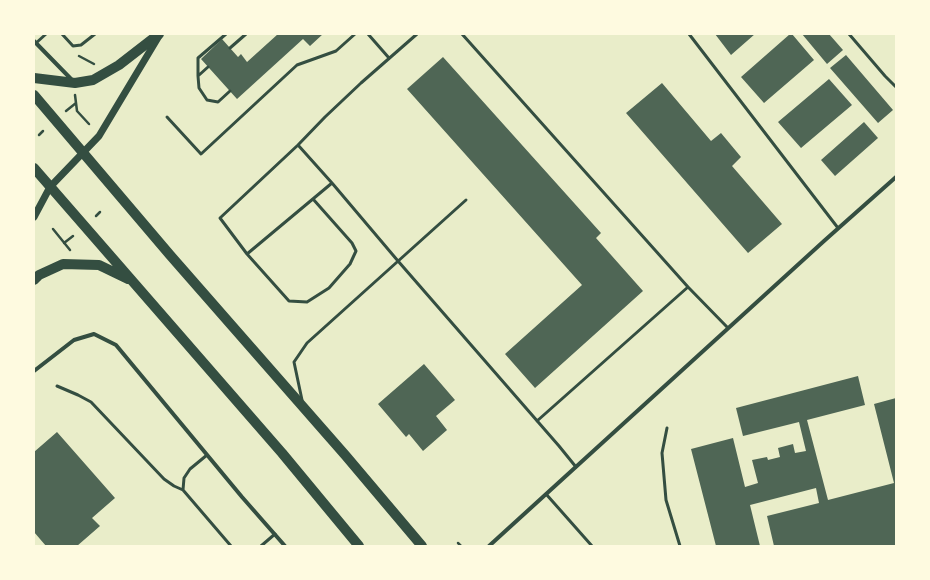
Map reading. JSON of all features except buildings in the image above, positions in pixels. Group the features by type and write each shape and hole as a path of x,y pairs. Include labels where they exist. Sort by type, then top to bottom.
{"main road":[{"path":"34,78 75,88 93,80 119,65 160,34"},
{"path":"34,95 170,255 346,456 422,546"},
{"path":"34,168 282,453 359,546"},
{"path":"34,280 39,275 63,264 99,264 133,282"}],"street":[{"path":"34,218 50,186 99,136 160,34"},
{"path":"35,42 75,88"},
{"path":"489,546 896,177"},
{"path":"34,372 74,340 94,334 116,345 285,546"}],"lane":[{"path":"35,42 46,34"},
{"path":"62,34 73,46 81,45 95,34"},
{"path":"226,34 198,58 198,76 199,88 207,100 218,102 230,91"},
{"path":"230,48 246,34"},
{"path":"167,117 201,154 297,65 336,51 355,34"},
{"path":"368,34 389,58"},
{"path":"313,199 352,243 356,251 350,264 329,288 308,302 289,301 247,254 220,218 298,145 325,117 417,34"},
{"path":"462,34 688,287 728,328"},
{"path":"689,34 838,228"},
{"path":"849,34 896,87"},
{"path":"198,76 208,67"},
{"path":"298,145 576,467"},
{"path":"247,254 332,183"},
{"path":"304,408 294,362 307,343 466,200"},
{"path":"537,421 688,287"},
{"path":"56,386 78,394 91,402 164,479 183,490 231,546"},
{"path":"667,428 662,453 666,500 680,546"},
{"path":"183,490 184,478 190,469 207,455"},
{"path":"546,494 592,546"},
{"path":"261,546 275,534"}],"path":[{"path":"72,57 80,56 97,67"},
{"path":"75,88 77,111 89,124"},
{"path":"66,111 76,103"},
{"path":"39,135 43,131"},
{"path":"96,216 100,212"},
{"path":"53,229 74,255"},
{"path":"64,243 73,236"},
{"path":"458,543 461,546"}]}
